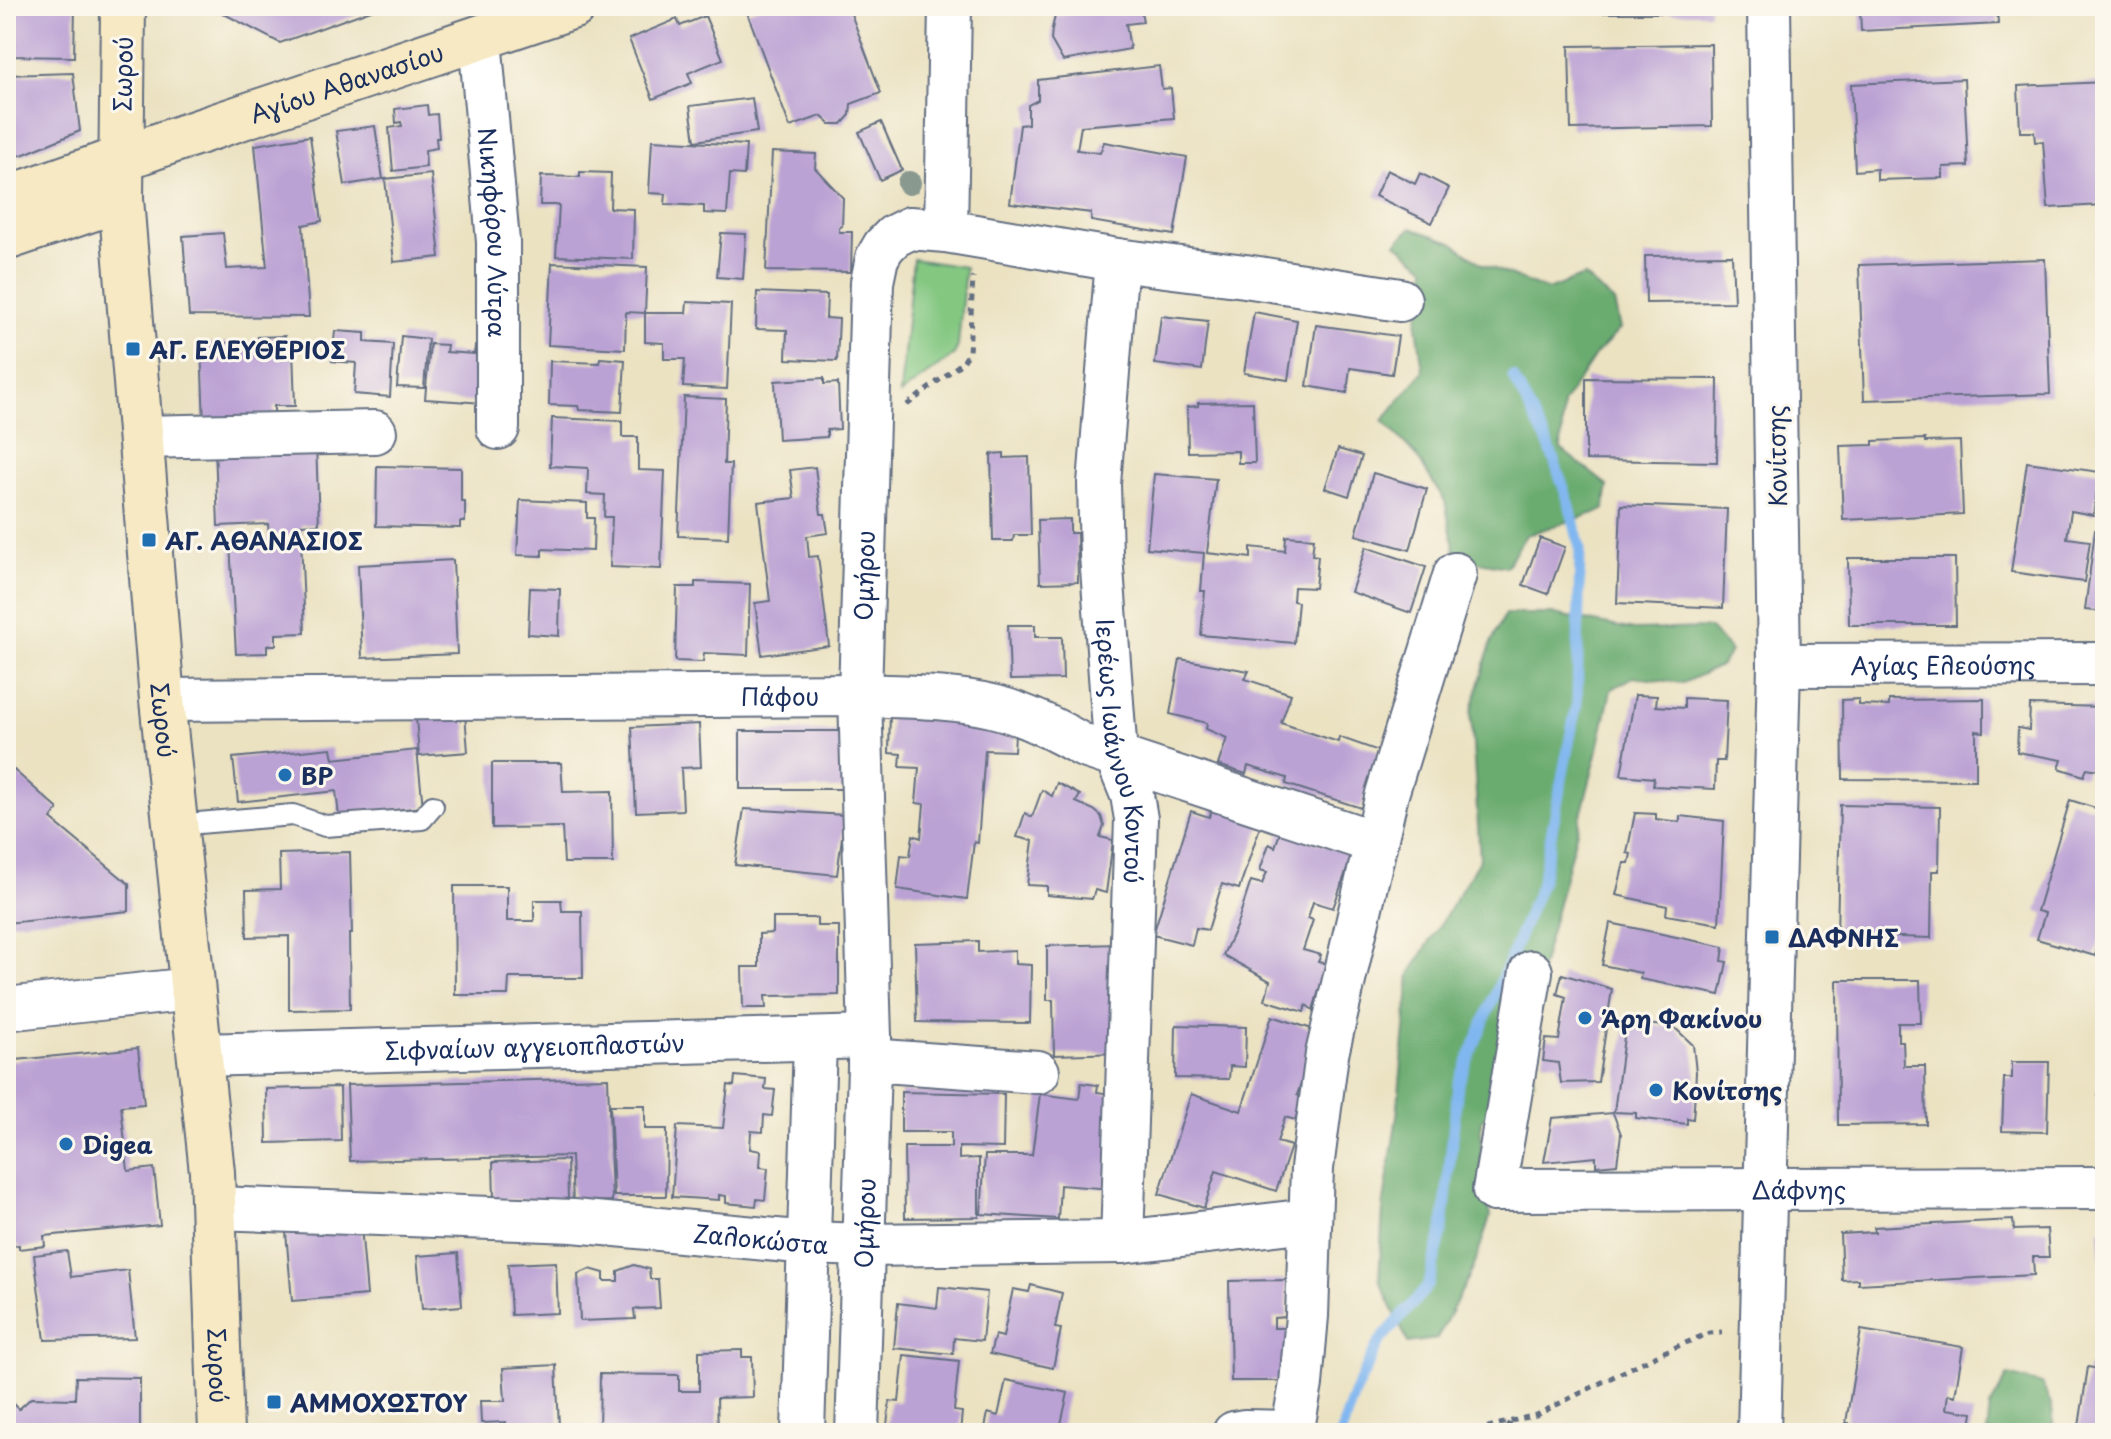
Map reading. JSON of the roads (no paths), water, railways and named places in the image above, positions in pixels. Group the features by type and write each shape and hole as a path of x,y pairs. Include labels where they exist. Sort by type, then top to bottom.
{"street":[{"name":"Σωρού","path":"123,6 121,163 162,700 207,1112 214,1208 221,1433"},
{"name":"Αγίου Αθανασίου","path":"121,163 574,6"},
{"path":"950,6 961,234"},
{"name":"Κονίτσης","path":"1759,1433 1779,665 1769,6"},
{"name":"Νικηφόρου Λύτρα","path":"480,39 498,242 498,428"},
{"path":"6,199 121,163"},
{"path":"6,238 121,163"},
{"name":"Ομήρου","path":"857,1433 870,1048 860,695 872,282 877,258 894,236 910,228 1400,300"},
{"name":"Ιερέως Ιωάννου Κοντού","path":"1117,260 1099,484 1101,555 1116,756 1132,795 1137,852 1122,1242"},
{"path":"141,437 375,432"},
{"path":"1234,1433 1292,1433 1301,1384 1307,1316 1312,1168 1327,1054 1374,842 1455,574"},
{"name":"Αγίας Ελεούσης","path":"1779,665 2105,664"},
{"name":"Πάφου","path":"162,700 860,695 951,700 992,706 1043,723 1084,746 1374,842"},
{"name":"Δάφνης","path":"1531,972 1494,1190 2105,1188"},
{"path":"6,1009 192,989"},
{"path":"803,1433 815,1041"},
{"name":"Σιφναίων αγγειοπλαστών","path":"199,1055 815,1041 1038,1072"},
{"name":"Ζαλοκώστα","path":"214,1208 573,1221 809,1243 863,1245 1122,1242 1309,1220"}],"lane":[{"path":"175,825 293,815 325,826 422,819 433,806"}],"waterway":[{"path":"1341,1433 1354,1394 1379,1342 1428,1286 1443,1228 1458,1084 1542,881 1577,702 1580,548 1570,506 1549,446 1513,377"}],"place":[{"name":"ΑΓ. ΕΛΕΥΘΕΡΙΟΣ","path":"133,349"},
{"name":"ΑΓ. ΑΘΑΝΑΣΙΟΣ","path":"149,540"},
{"name":"BP","path":"285,775"},
{"name":"ΔΑΦΝΗΣ","path":"1772,937"},
{"name":"Άρη Φακίνου","path":"1585,1018"},
{"name":"Κονίτσης","path":"1656,1090"},
{"name":"Digea","path":"66,1144"},
{"name":"ΑΜΜΟΧΩΣΤΟΥ","path":"274,1402"}]}
